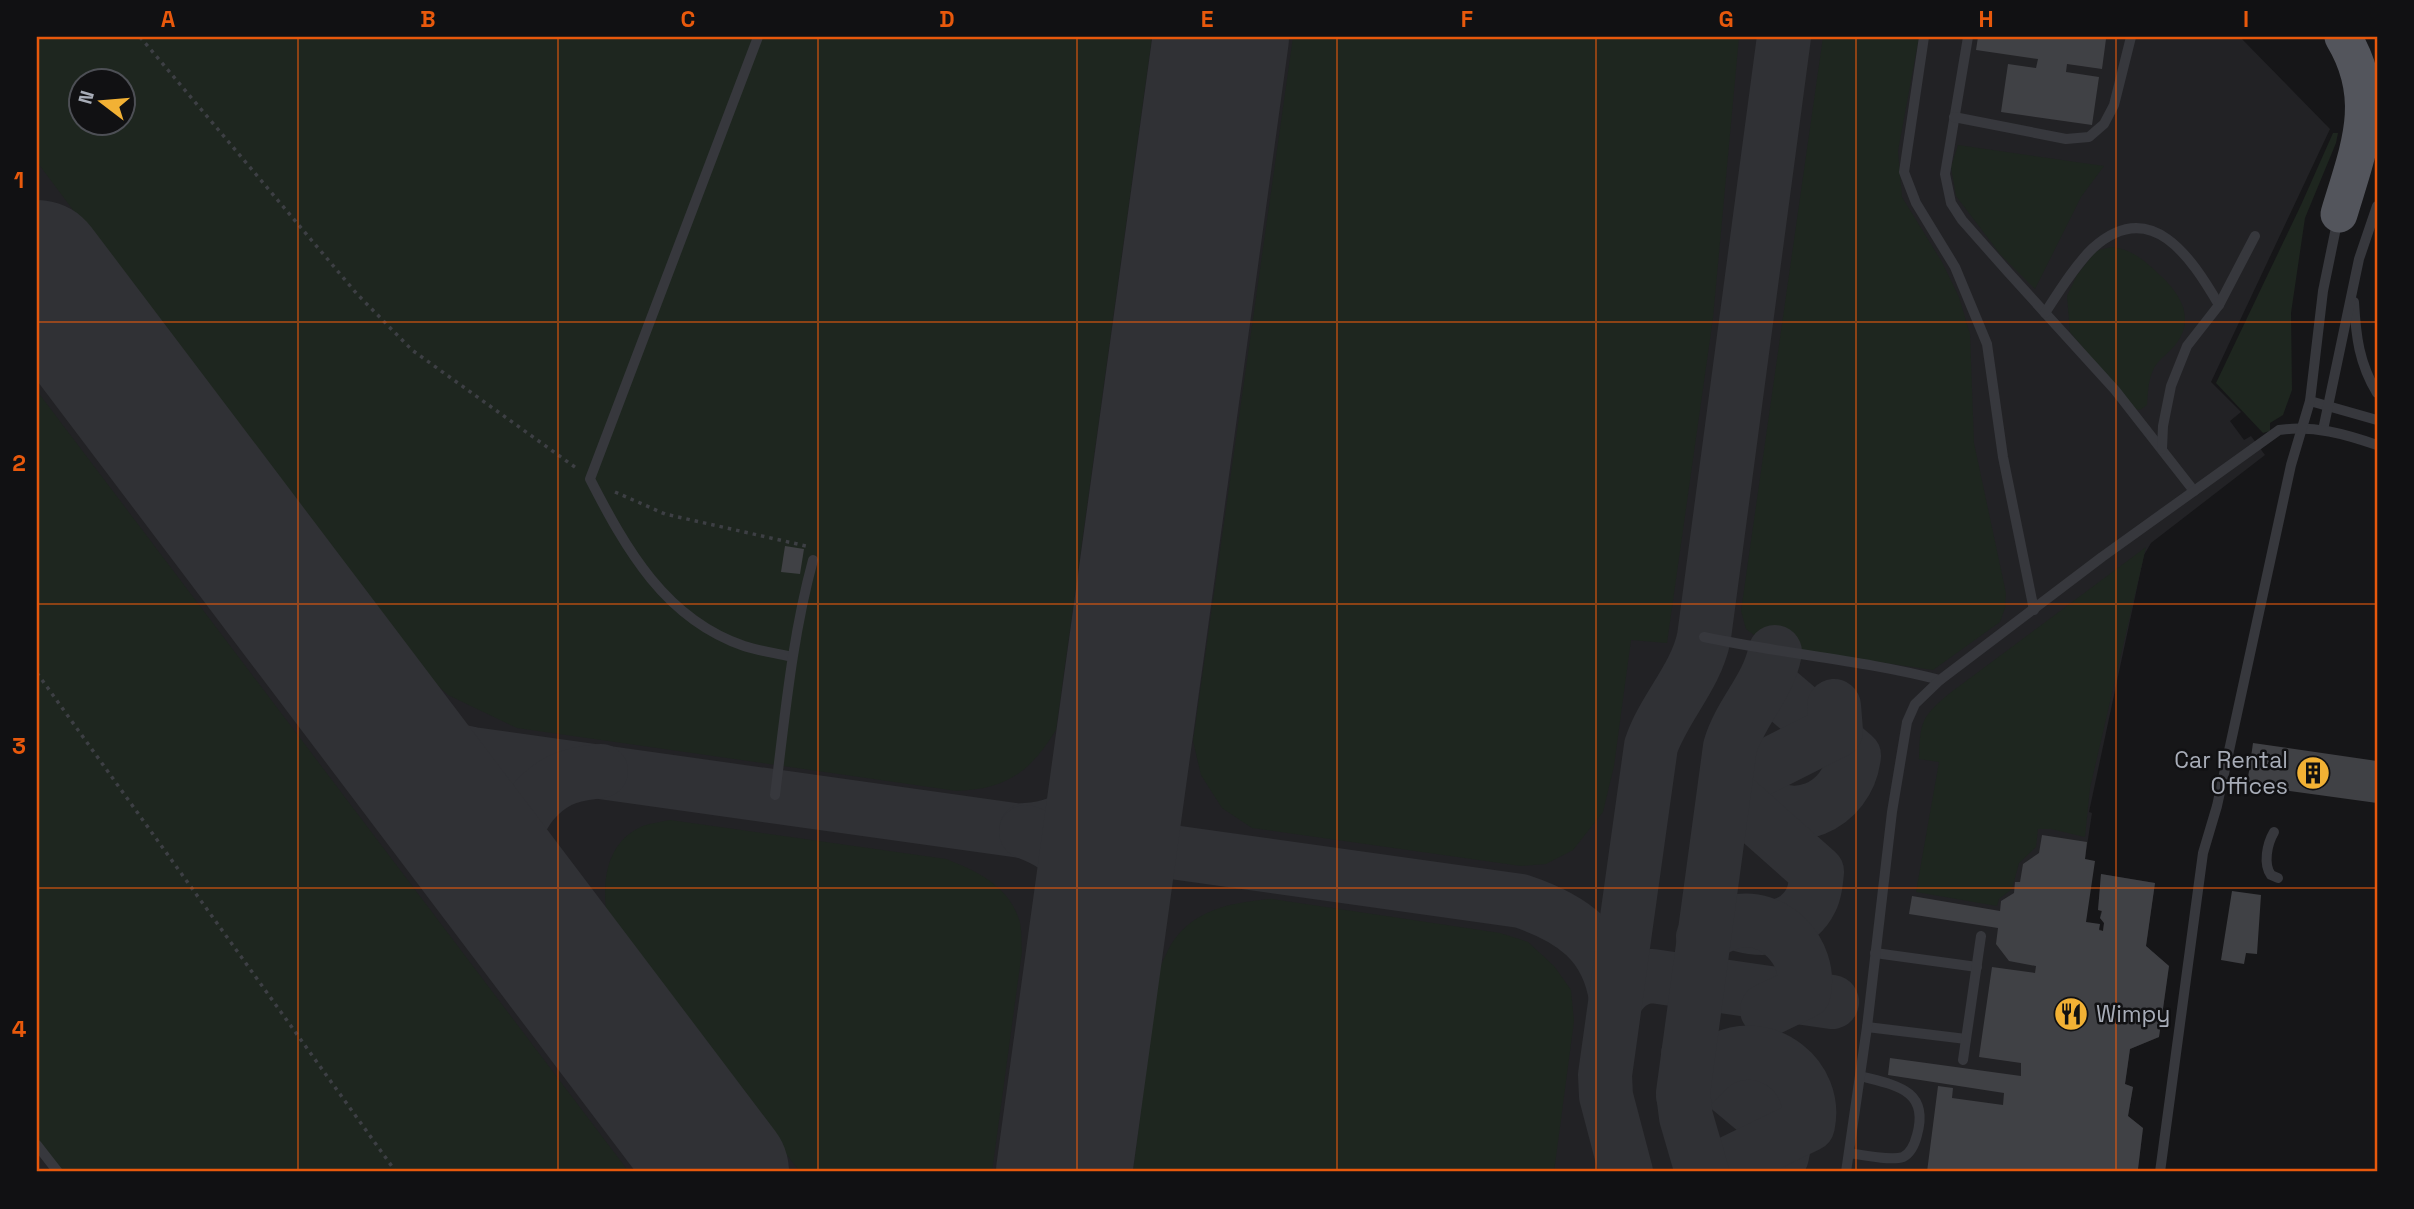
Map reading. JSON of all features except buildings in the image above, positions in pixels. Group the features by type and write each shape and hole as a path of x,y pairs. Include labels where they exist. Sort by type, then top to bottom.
{"main road":[{"path":"2339,214 2356,157 2364,115 2361,76 2343,37"},
{"path":"2364,37 2377,52"}],"lane":[{"path":"758,37 590,479 615,526 649,579 683,613 744,646 792,657"},
{"path":"1924,37 1904,172 1916,203 1955,267 1987,344 2003,457 2034,610"},
{"path":"1968,37 1945,174 1951,203 1969,227 2115,390 2194,491"},
{"path":"1954,117 2066,139 2089,137 2104,124 2114,105 2131,37"},
{"path":"2160,1172 2203,853 2217,806 2291,465 2310,401 2323,290 2339,214 2367,158"},
{"path":"2323,429 2359,259 2377,206"},
{"path":"2045,313 2092,248 2113,233 2146,227 2160,233 2174,244 2204,280 2219,304"},
{"path":"2162,449 2163,426 2171,386 2187,346 2219,304 2255,236"},
{"path":"2353,285 2357,347 2377,393"},
{"path":"2310,401 2377,420"},
{"path":"1846,1172 1867,1027 1892,812 1907,722 1915,704 1940,680 2102,557 2279,430 2323,429 2377,445"},
{"path":"2259,545 2273,548"},
{"path":"775,795 792,657 801,604 813,560"},
{"path":"1704,637 1765,651 1902,670 1940,680"},
{"path":"2274,832 2266,864 2271,875 2278,878"},
{"path":"1963,1060 1981,936"},
{"path":"1875,953 1977,967"},
{"path":"1867,1027 1966,1039"},
{"path":"1849,1153 1896,1158 1904,1156 1911,1150 1917,1137 1920,1119 1917,1103 1908,1092 1898,1086 1860,1076"},
{"path":"37,1145 58,1172"}],"path":[{"path":"140,37 357,293 412,350 590,479 626,498 665,514 813,548 813,560"},
{"path":"37,673 396,1172"}],"shaded area":[{"path":"37,37 2240,37 2330,129 2211,382 2241,412 2230,421 2244,440 2251,436 2265,455 2151,543 2144,555 2089,812 2092,813 2085,859 2086,922 2103,931 2104,923 2100,918 2101,911 2098,910 2101,874 2155,883 2146,946 2169,966 2159,1037 2130,1049 2125,1084 2133,1087 2128,1116 2143,1128 2138,1169 2129,1172 37,1172"},
{"path":"37,37 1152,37 1056,730 1037,757 1016,776 990,787 957,791 517,728 448,695 410,659 37,162"},
{"path":"1293,37 1739,37 1713,318 1667,643 1631,640 1614,766 1603,812 1573,850 1546,864 1521,866 1252,828 1222,808 1201,775 1193,741"},
{"path":"1823,37 1919,37 1898,151 1902,197 1942,262 1959,297 1970,334 1974,443 2006,593 2000,622 1933,670 1769,646 1746,629 1741,611"},
{"path":"2333,133 2338,133 2336,143 2305,218 2291,313 2292,390 2283,415 2270,423 2270,431 2263,433 2216,383"},
{"path":"1958,145 2104,166 2081,197 2035,289 2000,254 1956,196 1951,167"},
{"path":"2111,247 2133,253 2162,277 2180,300 2185,317 2182,335 2154,368 2149,382 2147,405 2140,410 2134,409 2070,332 2067,296 2077,275 2096,251"},
{"path":"37,391 629,1172 62,1172 37,1139"},
{"path":"2146,547 2090,788 2085,837 2051,829 2038,829 2036,847 2019,863 2012,889 1999,899 1997,906 1916,892 1939,762 1919,759 1920,736 1928,715 1950,693"},
{"path":"670,820 946,859 981,875 1001,890 1016,910 1022,951 992,1172 800,1172 608,922 606,880 613,854 630,833 646,825"},
{"path":"1272,899 1500,933 1528,942 1554,966 1571,990 1574,1021 1554,1172 1133,1172 1159,969 1168,950 1183,929 1205,914 1244,902"}],"taxiway":[{"path":"1626,1172 1606,1096 1605,1075 1651,746 1694,666 1704,637 1784,37"},
{"path":"1702,1172 1686,1117 1683,1093 1730,747 1766,677 1775,652"},
{"path":"349,681 378,713 402,732 436,745 472,754 1521,901 1556,916 1585,935 1605,962 1616,999 1631,983 1652,976 1832,1002"},
{"path":"1732,743 1745,782 1753,793 1768,805 1784,811 1815,809 1829,801 1841,789 1854,756 1766,681"},
{"path":"1725,787 1836,731 1834,706"},
{"path":"1026,830 1060,823 1084,808 1103,786 1120,757"},
{"path":"545,940 518,899 512,883 510,866 516,832 523,817 545,790 569,777 601,771"},
{"path":"1736,800 1817,872 1812,897 1805,909 1790,922 1761,928 1741,925"},
{"path":"1026,832 1059,849 1079,871 1090,900 1095,937"},
{"path":"1703,937 1725,925 1748,920 1763,923 1787,938 1802,963 1804,992 1767,1010"},
{"path":"1683,1096 1712,1065 1740,1053 1757,1053 1786,1066 1797,1077 1805,1091 1809,1108 1808,1125 1711,1172"},
{"path":"1688,1054 1786,1136 1782,1156 1776,1166"}],"runway":[{"path":"1064,1172 1221,37"},
{"path":"37,268 721,1172"}],"place":[{"name":"Car Rental Offices","path":"2313,773"},
{"name":"Wimpy","path":"2071,1014"}]}
